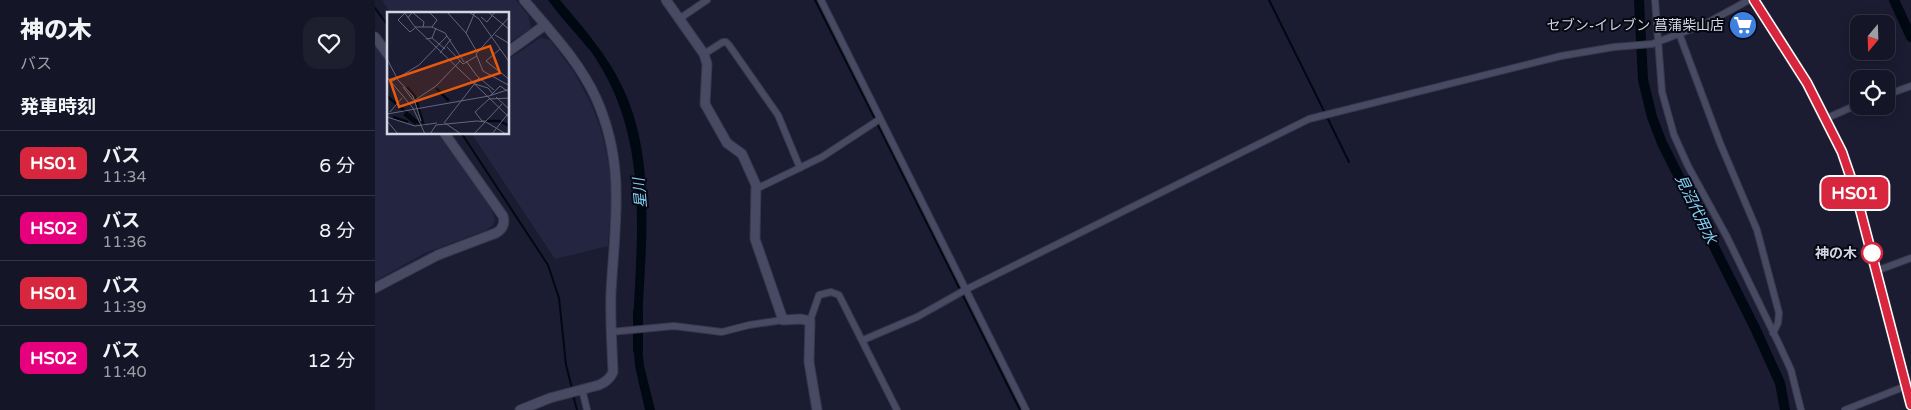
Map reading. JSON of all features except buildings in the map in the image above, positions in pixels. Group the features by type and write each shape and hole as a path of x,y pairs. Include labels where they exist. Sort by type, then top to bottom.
{"main road":[{"path":"1754,0 1827,118 1848,169 1911,405"}],"street":[{"path":"520,410 551,398 599,385 606,382 613,372 610,332 611,292 618,208 613,154 603,117 595,98 580,69 524,0"},
{"path":"666,0 704,54 707,64 704,97 706,108 727,143 741,154 756,188 755,239 783,320"},
{"path":"679,19 707,0"},
{"path":"821,0 1025,410"},
{"path":"1655,0 1655,43 1662,92 1674,135 1688,166 1727,237 1791,370 1801,410"},
{"path":"863,340 917,317 965,290 1309,119 1561,56 1614,46 1655,43 1705,24 1749,0"},
{"path":"510,50 545,25"},
{"path":"1679,33 1719,143 1757,230 1779,313 1778,324 1773,333"},
{"path":"375,37 387,53"},
{"path":"704,54 723,42 729,45 778,116 800,168"},
{"path":"1895,92 1911,86"},
{"path":"1827,118 1850,108"},
{"path":"756,188 822,157 880,119"},
{"path":"375,288 438,255 496,233 502,228 503,216 446,135"},
{"path":"1876,271 1911,258"},
{"path":"817,410 809,362 810,320 819,295 835,292 843,302 863,340 897,410"},
{"path":"610,332 674,326 722,332 783,320 810,320"},
{"path":"1845,410 1906,386"},
{"path":"576,391 587,410"}],"shaded area":[{"path":"382,0 516,0 528,15 531,28 510,42 510,12 390,12"},
{"path":"540,38 550,40 574,72 591,104 600,127 611,181 608,246 555,259 473,135 510,135 510,58"},
{"path":"375,45 387,61 387,135 439,135 491,209 495,219 493,225 484,231 425,253 375,281"}],"water":[{"path":"548,0 560,0 606,58 621,83 636,124 642,152 647,209 642,324 633,325 637,222 636,188 625,122 613,90 594,56"},
{"path":"641,338 644,366 655,410 645,410 635,366 633,339"}],"waterway":[{"path":"815,0 875,119"},
{"path":"1269,0 1325,113"},
{"name":"見沼代用水","path":"1639,0 1643,80 1652,117 1662,143 1755,328 1780,383 1785,410"},
{"path":"1894,0 1911,37"},
{"path":"375,8 387,24"},
{"path":"1327,117 1349,162"},
{"path":"877,123 1020,410"},
{"path":"463,135 548,265 559,298 566,365 572,388"},
{"name":"星川","path":"638,312 638,350"},
{"path":"573,395 577,410"}],"bus line":[{"name":"HS01","path":"1754,0 1817,99 1842,152 1855,190 1911,405"}],"place":[{"name":"セブン-イレブン 菖蒲柴山店","path":"1743,25"},
{"name":"神の木","path":"1872,253"}]}
